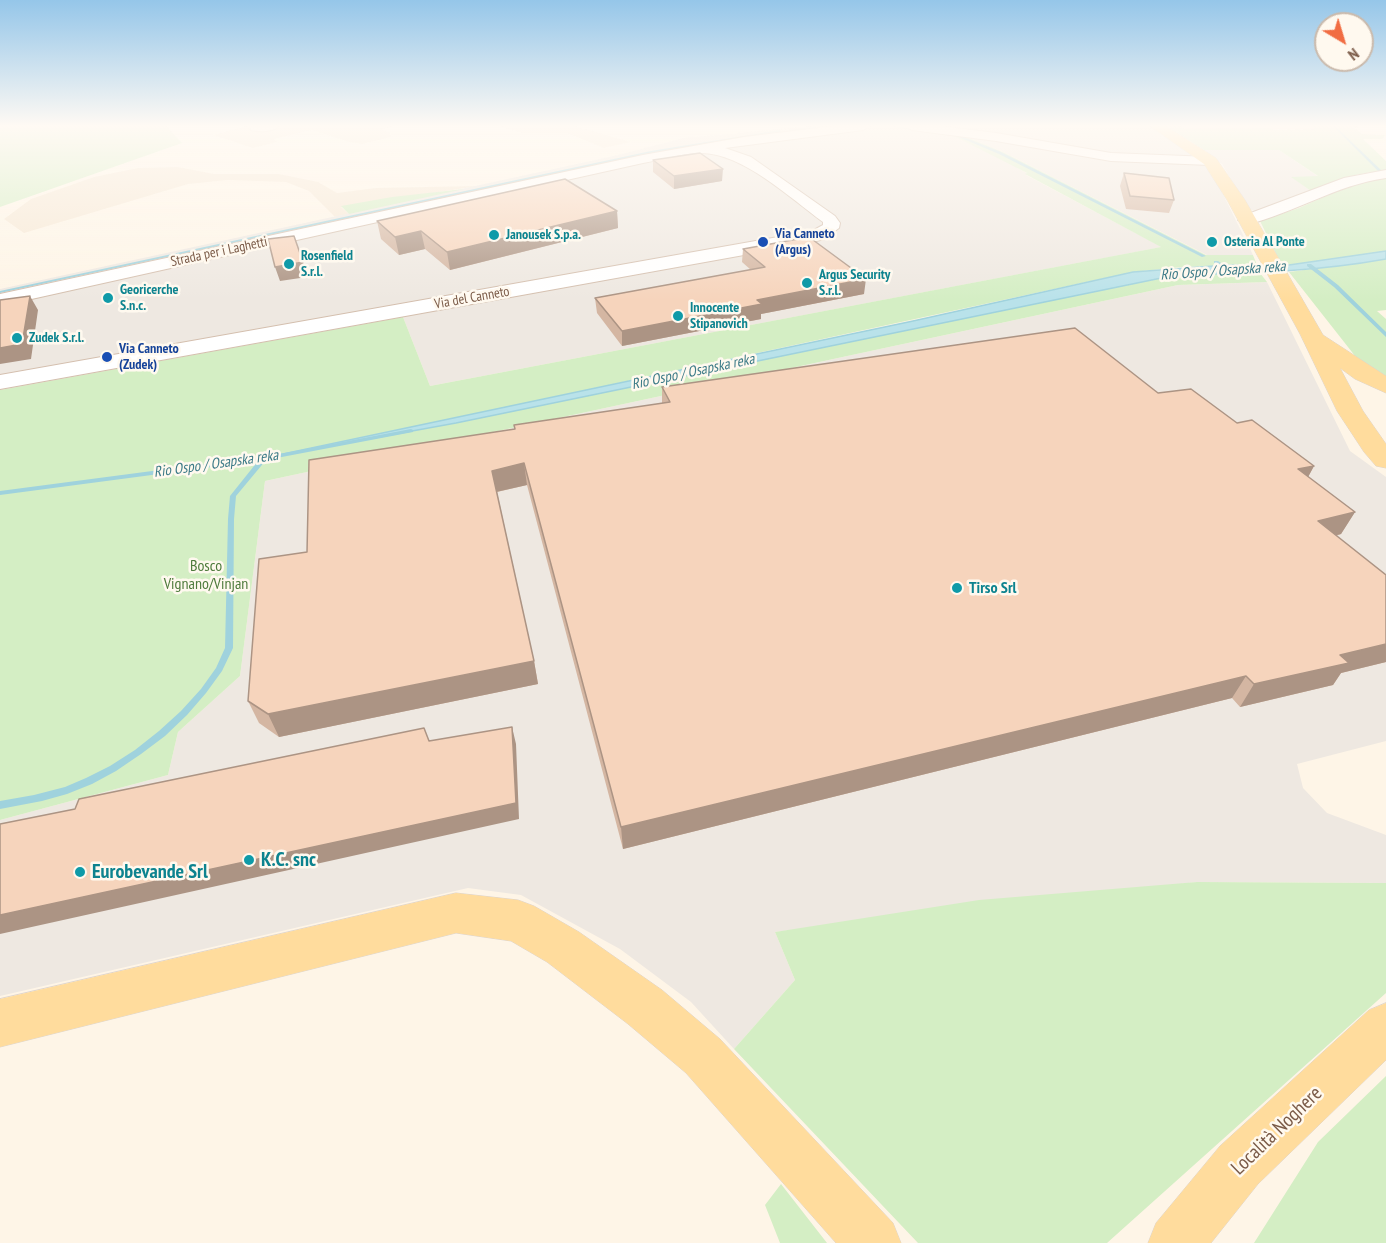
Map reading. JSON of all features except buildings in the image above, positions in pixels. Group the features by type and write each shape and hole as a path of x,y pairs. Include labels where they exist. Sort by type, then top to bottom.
{"main road":[{"path":"1225,184 1352,411 1373,446 1386,459"},
{"path":"1311,334 1363,374 1386,386"},
{"path":"1352,411 1351,397 1360,393 1386,392"},
{"path":"1352,411 1386,434"},
{"path":"0,1023 456,913 518,921 563,946 627,993 703,1056 873,1243"},
{"name":"Località Noghere","path":"1178,1242 1239,1165 1386,1027"}],"street":[{"name":"Strada per i Laghetti","path":"0,300 534,184"},
{"name":"Via del Canneto","path":"0,382 805,239 831,228 832,223 829,219 786,184"},
{"path":"1246,220 1282,209 1342,184"}],"shaded area":[{"path":"74,184 188,184 24,233 4,219 31,199"},
{"path":"291,184 321,184 337,193 376,188 478,186 341,207 349,214 335,217 309,191"},
{"path":"484,184 1043,184 1162,247 430,386 403,317 0,390 0,289"},
{"path":"1066,184 1218,184 1253,255 1207,255"},
{"path":"1234,184 1302,184 1311,191 1256,211 1249,210"},
{"path":"1267,282 1350,451 1386,477 1386,741 1297,764 1303,788 1327,813 1386,835 1386,883 1197,882 775,932 795,980 734,1049 691,1002 620,949 521,895 468,888 0,996 0,820 168,775 178,732 240,676 265,481 1178,285"}],"green space":[{"path":"0,184 65,184 0,207"},
{"name":"Bosco Vignano/Vinjan","path":"1044,184 1066,184 1206,255 1253,255 1257,265 1182,267 1133,272 298,452 456,423 1176,275 1260,273 1267,282 1178,285 265,481 240,676 178,732 168,775 0,820 0,390 403,317 430,386 1161,247"},
{"path":"1301,184 1327,184 1311,191"},
{"path":"1358,184 1386,184 1386,251 1282,266 1260,221 1299,208"},
{"path":"464,189 349,214 341,206 392,197"},
{"path":"1386,259 1386,310 1377,311 1386,319 1386,381 1359,361 1289,272"},
{"path":"1197,882 1386,883 1386,993 1107,1243 918,1243 734,1049 795,980 775,932 979,900"},
{"path":"1386,1076 1386,1243 1254,1243 1318,1142"},
{"path":"781,1184 827,1243 780,1243 765,1205"}],"water":[{"path":"1386,251 1386,259 1333,267 1176,275 456,423 264,458 913,321 1133,272 1227,265 1282,266"}],"waterway":[{"path":"0,292 502,184"},
{"path":"1061,184 1204,256"},
{"path":"1216,262 1228,269"},
{"path":"1309,265 1336,286 1386,335"},
{"name":"Rio Ospo / Osapska reka","path":"264,458 411,431"},
{"name":"Rio Ospo / Osapska reka","path":"0,493 264,458"},
{"path":"0,805 67,790 113,768 162,733 204,691 219,669 229,648 233,496 264,458"}],"place":[{"name":"Janousek S.p.a.","path":"494,235"},
{"name":"Via Canneto (Argus)","path":"763,242"},
{"name":"Osteria Al Ponte","path":"1212,242"},
{"name":"Rosenfield S.r.l.","path":"289,264"},
{"name":"Argus Security S.r.l.","path":"807,283"},
{"name":"Georicerche S.n.c.","path":"108,298"},
{"name":"Innocente Stipanovich","path":"678,316"},
{"name":"Zudek S.r.l.","path":"17,338"},
{"name":"Via Canneto (Zudek)","path":"107,357"},
{"name":"Tirso Srl","path":"957,588"},
{"name":"K.C. snc","path":"249,860"},
{"name":"Eurobevande Srl","path":"80,872"}]}
